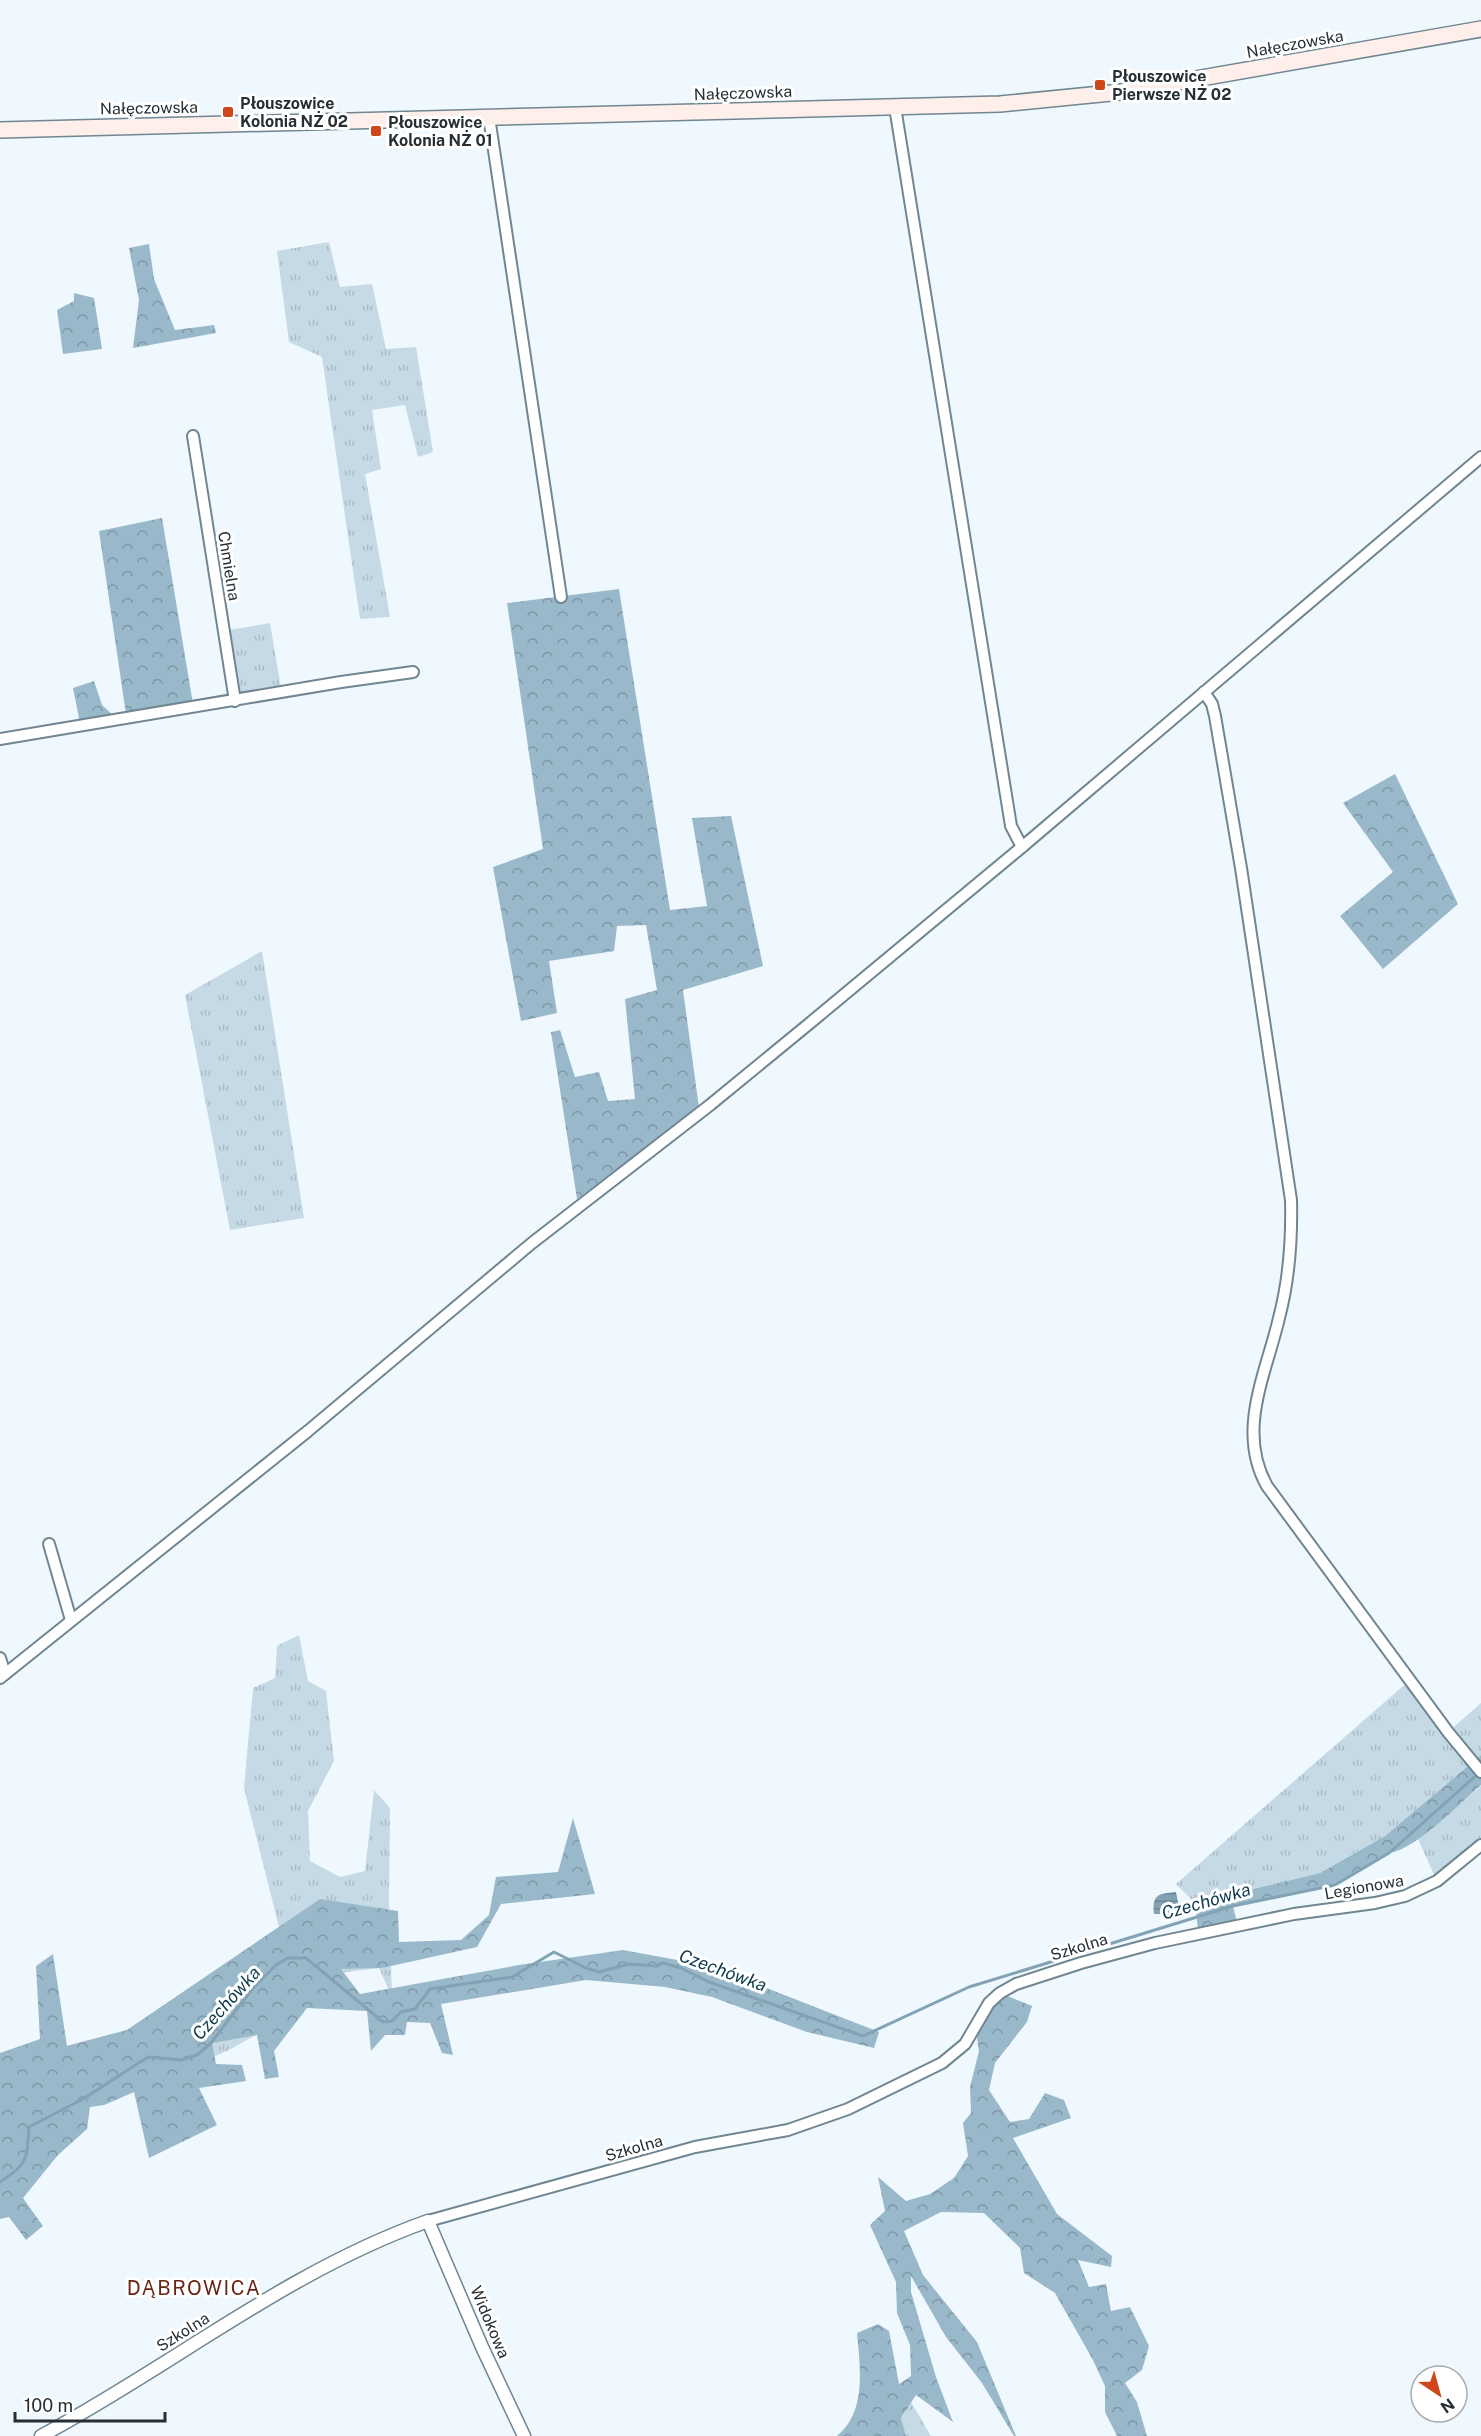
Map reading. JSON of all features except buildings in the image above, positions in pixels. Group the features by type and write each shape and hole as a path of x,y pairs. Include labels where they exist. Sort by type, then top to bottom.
{"main road":[{"name":"Nałęczowska","path":"0,130 1000,104 1110,93 1481,29"}],"street":[{"path":"895,107 1011,826 1022,847"},
{"path":"489,117 561,597"},
{"name":"Chmielna","path":"193,436 235,701"},
{"path":"3,1676 308,1431 532,1243 725,1093 1022,847 1481,457"},
{"path":"0,740 341,682 413,672"},
{"path":"1203,692 1212,704 1215,716 1241,867 1291,1200 1292,1228 1286,1281 1279,1318 1260,1385 1254,1428 1255,1459 1267,1486 1448,1732 1481,1772"},
{"path":"49,1544 71,1620"},
{"path":"0,1658 3,1676"},
{"name":"Legionowa","path":"1237,1926 1405,1896 1437,1881 1481,1845"},
{"name":"Szkolna","path":"41,2436 301,2278 378,2240 428,2221 695,2147 788,2130 848,2109 942,2063 965,2044 988,2003 1016,1984 1155,1942 1237,1926"},
{"name":"Widokowa","path":"428,2221 482,2347 524,2436"}],"green space":[{"path":"329,242 340,287 372,284 386,349 416,347 433,452 418,457 405,405 372,410 381,469 365,474 390,617 360,619 322,357 289,342 277,251"},
{"path":"149,244 154,279 175,330 214,325 216,333 133,348 139,300 129,248"},
{"path":"74,293 94,298 102,349 63,354 57,310 74,301"},
{"path":"162,518 193,704 126,714 99,531"},
{"path":"619,589 670,910 707,906 692,818 731,816 763,966 683,990 699,1108 577,1199 551,1032 560,1030 575,1077 599,1072 608,1101 635,1099 625,999 657,990 646,925 617,926 614,951 549,961 557,1013 521,1021 493,867 543,849 507,603"},
{"path":"270,623 281,688 240,696 229,630"},
{"path":"94,681 102,705 115,717 80,723 73,688"},
{"path":"1395,774 1458,904 1383,969 1340,916 1393,872 1343,803"},
{"path":"262,951 304,1218 230,1230 185,995"},
{"path":"299,1635 308,1681 326,1691 334,1761 308,1811 310,1861 340,1877 365,1871 374,1790 390,1808 389,1900 392,1997 379,1968 291,1979 304,2008 229,2050 104,2105 66,2046 127,2030 279,1927 244,1788 253,1688 275,1678 277,1646"},
{"path":"1410,1680 1448,1732 1481,1703 1481,1755 1385,1836 1320,1873 1195,1903 1176,1884"},
{"path":"1481,1755 1481,1785 1437,1825 1411,1844 1389,1853 1335,1885 1233,1906 1237,1923 1198,1930 1195,1903 1320,1873 1385,1836"},
{"path":"1481,1786 1481,1840 1435,1877 1418,1839"},
{"path":"573,1818 595,1894 501,1904 477,1947 382,1968 341,1969 360,1994 519,1965 623,1950 710,1966 879,2032 874,2048 807,2032 712,1997 665,1987 586,1980 441,2004 453,2055 442,2053 430,2023 407,2022 405,2035 385,2035 371,2051 367,2011 307,2008 274,2051 279,2077 265,2079 257,2035 212,2043 216,2064 242,2065 246,2081 199,2088 217,2125 149,2158 134,2092 104,2105 90,2107 87,2129 58,2155 23,2198 43,2226 26,2240 9,2217 0,2219 0,2053 40,2039 36,1966 53,1954 67,2046 127,2030 320,1899 398,1911 399,1942 461,1940 489,1915 496,1877 558,1872"},
{"path":"1005,1995 1032,2006 1027,2022 995,2063 989,2090 1010,2122 1029,2119 1045,2093 1064,2100 1071,2118 1013,2138 1057,2214 1112,2256 1111,2267 1078,2260 1089,2287 1106,2284 1111,2311 1130,2307 1149,2346 1142,2370 1125,2383 1137,2402 1147,2436 1117,2436 1105,2412 1105,2386 1093,2360 1055,2293 1024,2273 1020,2248 984,2213 941,2212 904,2231 923,2275 977,2342 1016,2436 982,2383 946,2337 911,2276 911,2292 936,2377 953,2422 916,2395 901,2418 906,2436 837,2436 847,2426 857,2402 860,2374 857,2333 878,2324 889,2331 899,2384 911,2376 910,2345 897,2313 896,2282 870,2225 885,2211 878,2177 906,2201 930,2194 954,2178 968,2156 963,2123 971,2113 970,2087 979,2051 977,2038 980,2024 991,2007"},
{"path":"911,2402 931,2436 906,2436 901,2419"}],"shaded area":[{"path":"1176,1892 1179,1907 1177,1910 1154,1914 1154,1902 1158,1896"}],"waterway":[{"name":"Czechówka","path":"0,2182 16,2171 24,2160 28,2146 29,2127 83,2099 148,2057 181,2060 197,2055 211,2043 253,1988 276,1965 288,1958 306,1958 383,2022 392,2021 401,2012 415,2009 430,1989 512,1977 554,1952 599,1972 629,1964 656,1966 663,1963 681,1968 709,1982 863,2036 969,1987 1233,1906 1335,1885 1389,1853 1480,1772"}],"place":[{"name":"Płouszowice Pierwsze NŻ 02","path":"1100,85"},
{"name":"Płouszowice Kolonia NŻ 02","path":"228,112"},
{"name":"Płouszowice Kolonia NŻ 01","path":"376,131"}],"district":[{"name":"DĄBROWICA","path":"194,2288"}]}
